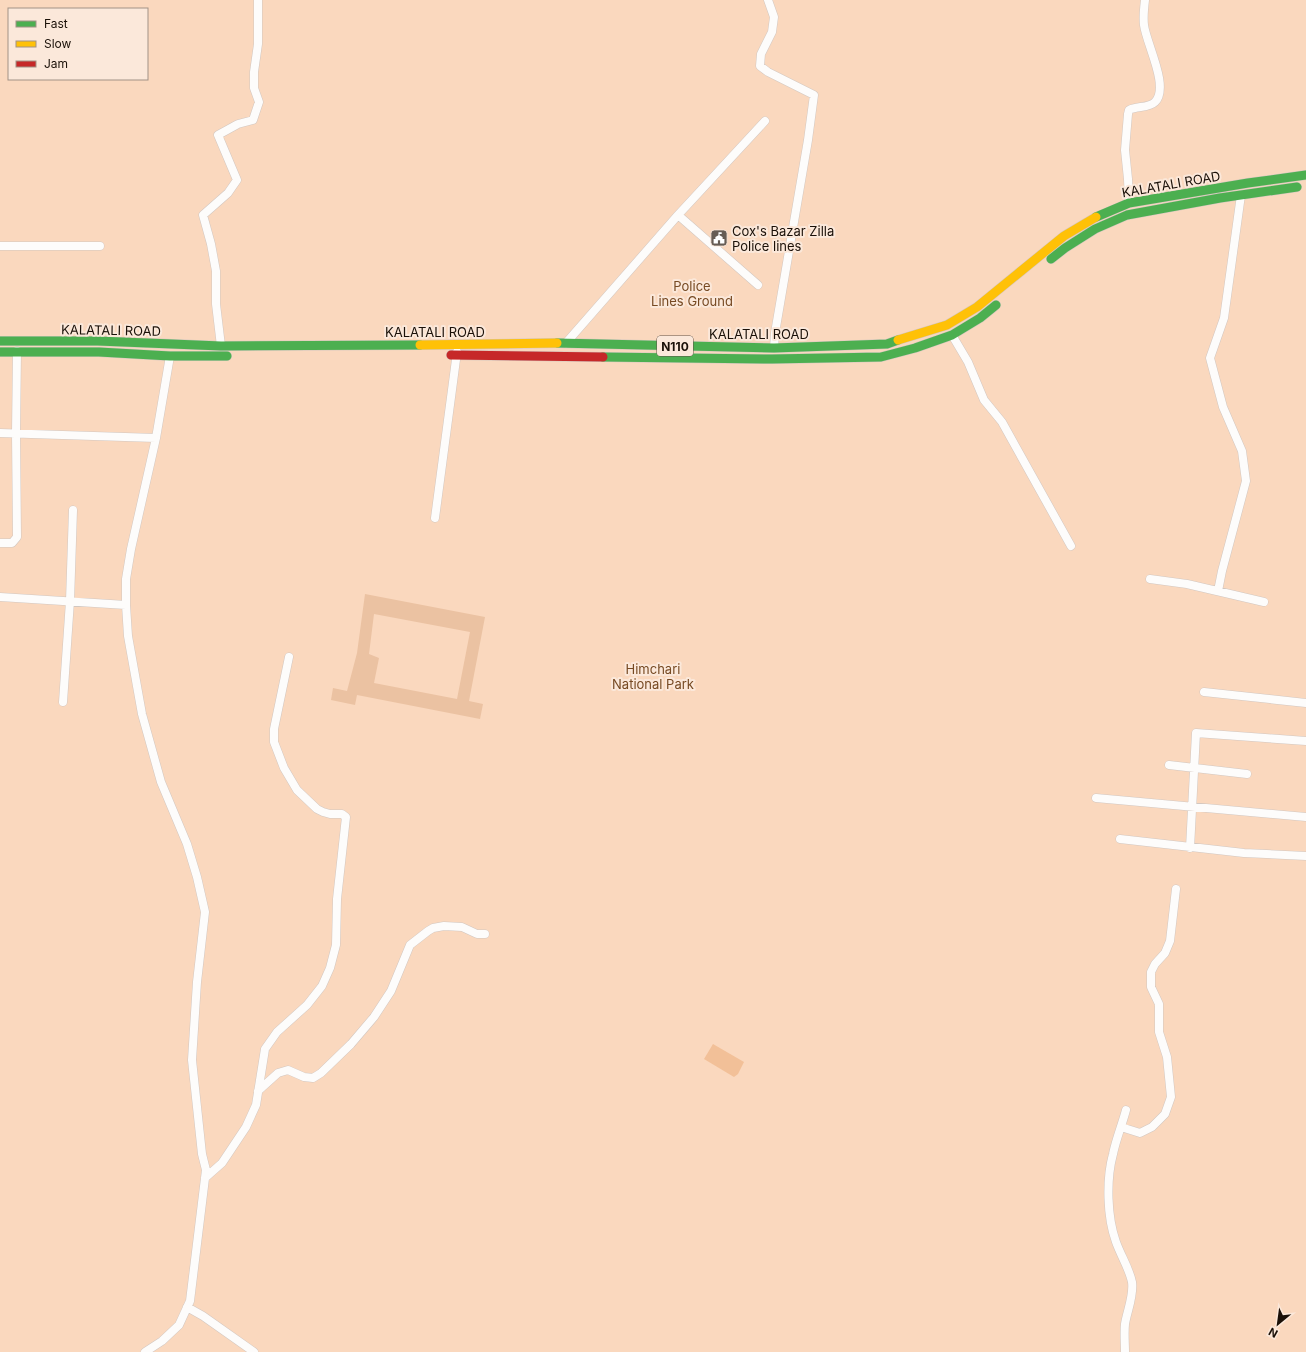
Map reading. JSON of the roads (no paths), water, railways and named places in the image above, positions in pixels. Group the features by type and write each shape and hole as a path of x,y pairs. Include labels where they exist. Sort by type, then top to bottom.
{"highway":[{"name":"KALATALI ROAD","path":"0,341 98,341 221,346 565,343 774,348 887,344 947,325 977,307 1064,236 1095,217 1129,203 1306,175"},
{"name":"KALATALI ROAD","path":"1044,264 1065,248 1095,229 1127,216 1220,198 1306,185"},
{"path":"1219,189 1220,198"},
{"name":"KALATALI ROAD","path":"444,355 772,359 881,357 915,348 952,335 980,318 1003,299"},
{"path":"588,344 590,357"},
{"name":"KALATALI ROAD","path":"0,352 99,352 170,356 237,356"}],"street":[{"path":"221,346 216,304 216,270 203,215 228,193 237,180 218,135 238,124 253,120 259,102 254,88 254,72 258,44 258,0"},
{"path":"768,0 774,17 772,32 761,54 760,66 768,72 814,95 808,140 775,333 774,348"},
{"path":"1129,203 1125,150 1129,110 1154,103 1158,98 1160,91 1160,80 1144,25 1145,0"},
{"path":"565,343 678,215 765,121"},
{"path":"1218,591 1246,482 1242,451 1222,407 1210,358 1224,318 1241,195"},
{"path":"678,215 758,285"},
{"path":"0,246 100,246"},
{"path":"952,335 968,362 984,400 1002,422 1071,546"},
{"path":"435,518 458,345"},
{"path":"0,543 12,543 17,537 17,351"},
{"path":"146,1352 162,1341 178,1325 190,1301 206,1174 202,1154 192,1060 197,982 205,912 197,877 187,844 161,782 142,714 128,636 126,605 126,579 131,549 156,438 170,356"},
{"path":"0,433 16,432 156,438"},
{"path":"63,702 70,602 73,510"},
{"path":"1150,579 1187,584 1264,602"},
{"path":"0,597 126,605"},
{"path":"206,1174 222,1163 246,1127 256,1105 265,1049 277,1032 307,1005 322,986 330,968 336,945 337,898 346,817 342,814 330,814 317,809 297,790 284,768 274,742 274,729 289,658"},
{"path":"1204,692 1306,703"},
{"path":"1190,848 1196,733 1306,741"},
{"path":"1169,765 1247,774"},
{"path":"1096,798 1306,817"},
{"path":"1120,839 1244,853 1306,856"},
{"path":"1121,1127 1140,1133 1152,1127 1165,1114 1171,1097 1168,1057 1159,1032 1159,1004 1151,987 1151,972 1165,953 1170,941 1176,889"},
{"path":"258,1091 278,1074 288,1070 304,1077 313,1078 321,1073 351,1044 374,1016 391,991 410,945 428,931 433,928 444,926 462,927 477,934 485,934"},
{"path":"1125,1352 1125,1325 1131,1298 1132,1284 1128,1268 1116,1242 1112,1224 1109,1198 1109,1178 1112,1155 1126,1110"},
{"path":"187,1308 203,1316 254,1352"}],"place":[{"name":"Cox's Bazar Zilla Police lines","path":"719,238"}],"park label":[{"name":"Police Lines Ground","path":"692,294"},
{"name":"Himchari National Park","path":"653,676"}]}
